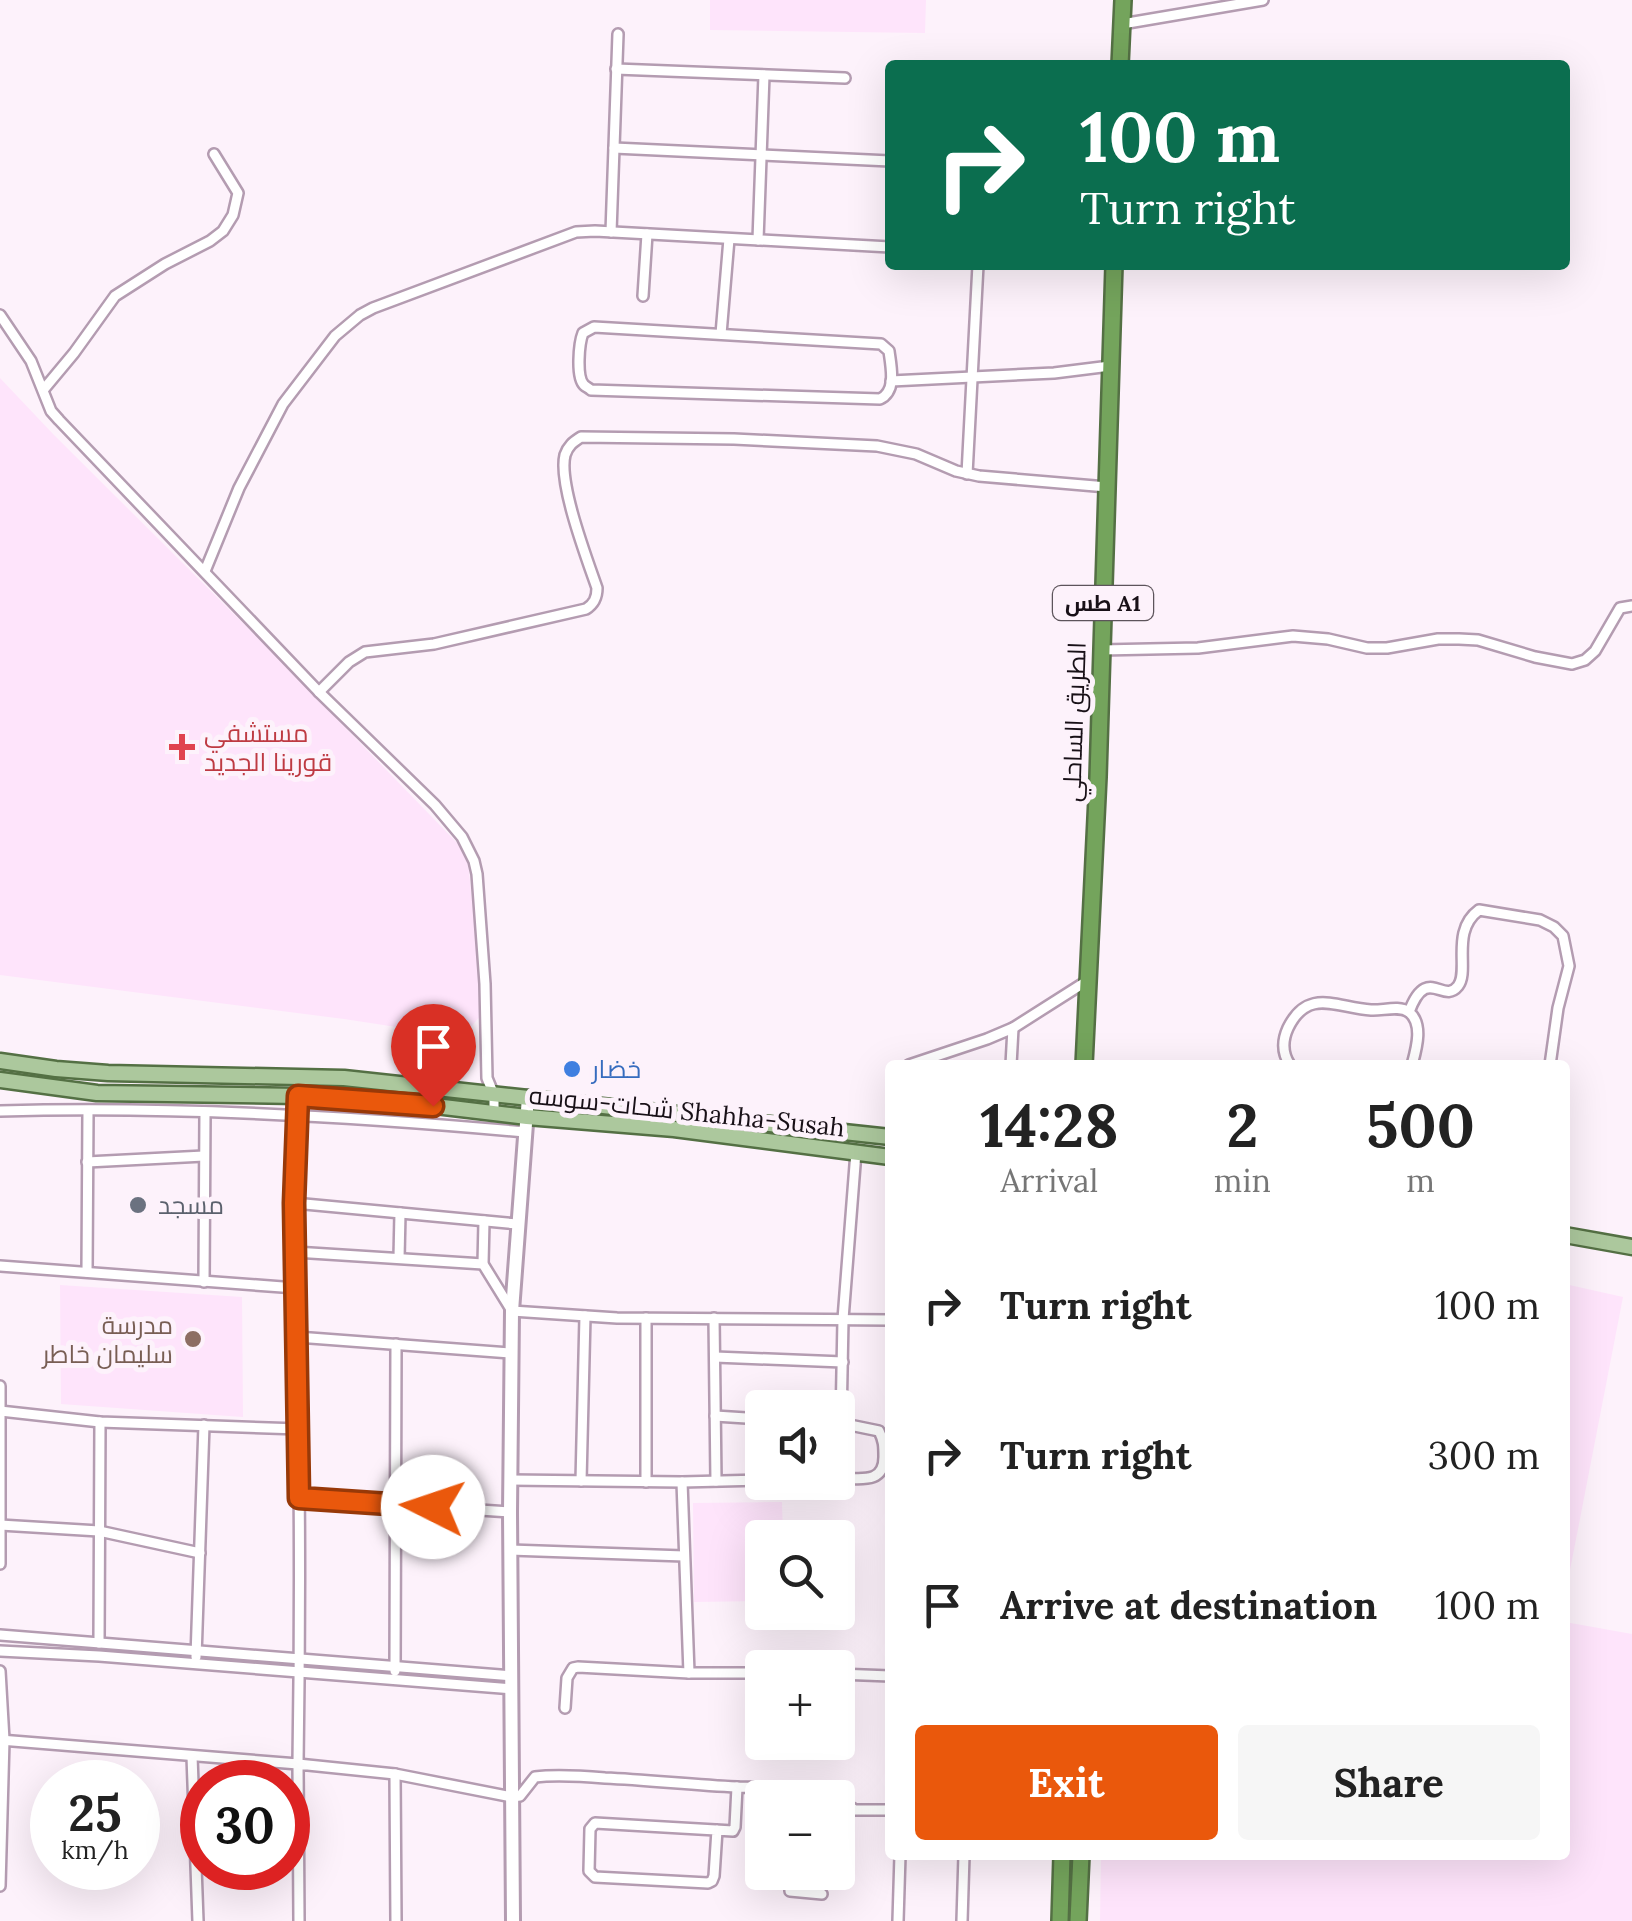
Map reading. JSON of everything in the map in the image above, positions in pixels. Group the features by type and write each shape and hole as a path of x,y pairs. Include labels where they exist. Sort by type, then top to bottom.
{"highway":[{"path":"1120,60 1123,0"},
{"name":"الطريق الساحلي","path":"1092,940 1114,270"},
{"path":"1092,940 1093,1060"},
{"name":"طس A1","path":"1084,1060 1092,940"},
{"path":"1060,1921 1062,1860"},
{"path":"1078,1921 1080,1860"}],"main road":[{"name":"شحات-سوسه Shahha-Susah","path":"0,1062 108,1073 344,1078 885,1135"},
{"name":"شحات-سوسه Shahha-Susah","path":"0,1080 98,1093 347,1098 494,1112 526,1124 674,1129 885,1155"},
{"path":"1570,1235 1632,1247"}],"street":[{"path":"1122,24 1263,0"},
{"path":"611,232 618,34"},
{"path":"616,70 845,78"},
{"path":"758,240 764,75"},
{"path":"614,148 885,161"},
{"path":"44,388 115,296 223,230 233,215 238,193 214,154"},
{"path":"205,571 239,488 283,404 346,325 373,308 560,236 585,231 885,248"},
{"path":"643,296 647,234"},
{"path":"720,334 729,238"},
{"path":"967,474 978,270"},
{"path":"0,315 30,361 58,420 319,692 434,805 469,849 477,874 487,1078 494,1094 494,1112"},
{"path":"590,328 881,344 889,351 891,381 890,393 880,400 595,390 580,380 580,341 590,328"},
{"path":"891,381 1054,373 1110,366"},
{"path":"319,692 365,652 434,644 586,609 592,604 597,588 575,521 564,460 569,447 581,437 877,446 916,454 967,474 1106,487"},
{"path":"1101,650 1198,648 1293,636 1328,638 1367,648 1460,639 1572,664 1596,651 1620,608 1632,606"},
{"path":"1409,1012 1423,988 1448,991 1458,985 1462,978 1461,948 1473,913 1479,910 1540,920 1563,936 1569,966 1551,1060"},
{"path":"925,1060 1013,1028 1088,980"},
{"path":"1288,1060 1284,1038 1292,1020 1307,1006 1331,1002 1409,1012 1417,1025 1413,1060"},
{"path":"1011,1060 1013,1028"},
{"path":"298,1096 294,1203 299,1429 298,1760"},
{"path":"513,1921 511,1353 528,1098"},
{"path":"0,1111 204,1112 452,1125 526,1124"},
{"path":"87,1272 88,1111"},
{"path":"204,1112 204,1282"},
{"path":"841,1390 856,1152"},
{"path":"88,1162 204,1156"},
{"path":"294,1203 517,1224"},
{"path":"399,1258 400,1213"},
{"path":"484,1221 483,1264 512,1311"},
{"path":"295,1252 483,1264"},
{"path":"0,1266 296,1288"},
{"path":"512,1311 646,1318 885,1320"},
{"path":"580,1481 585,1316"},
{"path":"646,1318 646,1482"},
{"path":"714,1318 716,1481"},
{"path":"297,1337 511,1353"},
{"path":"395,1680 396,1344"},
{"path":"715,1357 842,1362"},
{"path":"0,1386 0,1564"},
{"path":"0,1410 100,1422 299,1429"},
{"path":"715,1416 745,1418"},
{"path":"100,1422 100,1643"},
{"path":"196,1664 204,1424"},
{"path":"855,1426 879,1432 884,1442 884,1466 874,1477 855,1478"},
{"path":"510,1480 745,1480"},
{"path":"682,1482 689,1673"},
{"path":"299,1498 510,1512"},
{"path":"0,1525 100,1531 200,1553"},
{"path":"510,1550 684,1556"},
{"path":"0,1635 300,1658 512,1682"},
{"path":"0,1651 395,1680 512,1682"},
{"path":"565,1708 567,1678 573,1668 745,1673"},
{"path":"0,1671 0,1886"},
{"path":"855,1675 885,1676"},
{"path":"2,1740 245,1760"},
{"path":"192,1756 198,1921"},
{"path":"310,1765 395,1774 512,1797 520,1796 535,1777 542,1776 745,1789"},
{"path":"395,1774 396,1921"},
{"path":"717,1830 714,1876 708,1884 595,1877 589,1871 590,1829 595,1823 717,1830 729,1832 735,1827 737,1788"},
{"path":"855,1810 885,1810"},
{"path":"898,1921 900,1860"},
{"path":"962,1921 964,1860"},
{"path":"299,1890 299,1921"},
{"path":"790,1890 822,1894"}],"shaded area":[{"path":"710,0 926,0 925,33 710,30"},
{"name":"مستشفي قورينا الجديد","path":"0,378 463,849 468,861 483,1013 462,1037 0,975"},
{"path":"60,1285 242,1297 243,1417 61,1404"},
{"path":"1570,1285 1623,1297 1570,1570"},
{"path":"782,1502 783,1520 745,1520 745,1601 694,1602 693,1503"},
{"path":"1570,1623 1632,1634 1632,1921 1100,1921 1101,1860 1570,1860"}],"place":[{"name":"مستشفي قورينا الجديد","path":"182,747"},
{"name":"خضار","path":"572,1069"},
{"name":"مسجد","path":"138,1205"},
{"name":"مدرسة سليمان خاطر","path":"193,1339"}],"route":[{"path":"433,1106 298,1096 294,1203 299,1498 433,1507"}]}
